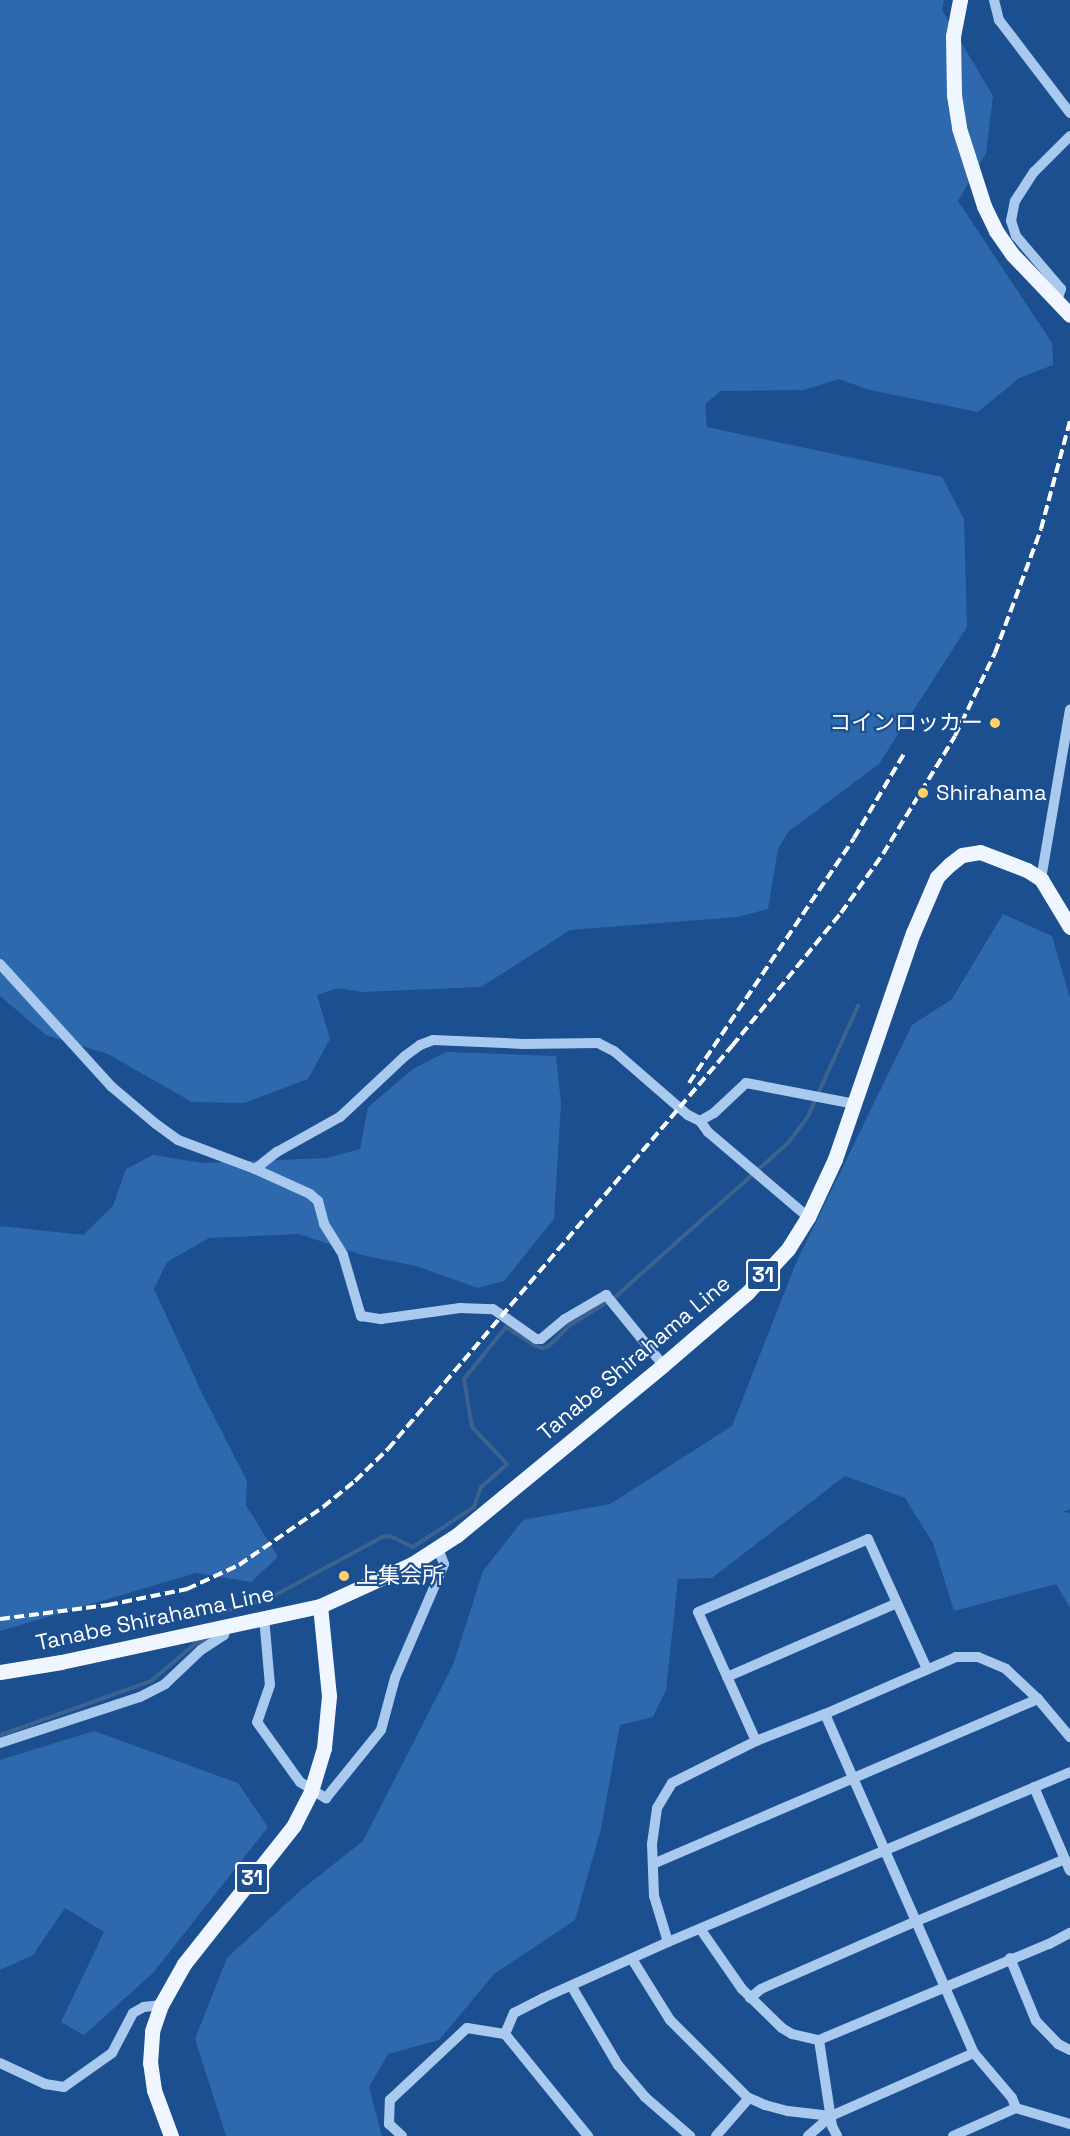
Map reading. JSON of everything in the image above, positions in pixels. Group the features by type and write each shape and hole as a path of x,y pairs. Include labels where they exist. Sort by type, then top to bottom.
{"main road":[{"path":"960,0 953,36 954,95 968,160 996,231 1012,254 1064,309"},
{"name":"Tanabe Shirahama Line","path":"0,1672 61,1662 320,1606 394,1572 438,1548 501,1500 663,1365 747,1293 788,1249 808,1217 835,1159 913,933 937,878 962,855 980,852 1027,870 1041,879"},
{"path":"1041,879 1070,927"},
{"name":"31","path":"171,2136 154,2090 150,2063 152,2031 161,2005 184,1964 294,1825 311,1791 324,1748 329,1696 320,1606"}],"street":[{"path":"994,0 999,20 1070,113"},
{"path":"1064,309 1061,289 1016,236 1011,221 1016,201 1034,172 1070,136"},
{"path":"1041,879 1070,709"},
{"path":"0,964 112,1087 156,1124 178,1140 255,1169 310,1194 318,1201 324,1224 343,1255 361,1316 381,1319 460,1308 493,1309 536,1340 541,1339 565,1319 606,1295 663,1365"},
{"path":"255,1169 271,1155 340,1117 405,1056 420,1045 433,1040 523,1044 598,1043 614,1051 688,1115 700,1121 708,1132 808,1217"},
{"path":"700,1121 714,1113 746,1083 855,1104"},
{"path":"756,1741 698,1612 868,1539 927,1669"},
{"path":"264,1617 270,1685 257,1722 300,1782 311,1791 326,1798 381,1730 395,1678 444,1564 438,1548"},
{"path":"727,1677 897,1603"},
{"path":"0,1743 140,1697 165,1684 201,1650 224,1635 226,1625"},
{"path":"668,1942 654,1896 652,1844 657,1808 672,1783 756,1741 825,1714 956,1657 978,1657 1006,1669 1038,1699 1070,1737"},
{"path":"653,1864 1038,1699"},
{"path":"825,1714 974,2053 1012,2098 1016,2108"},
{"path":"506,2034 514,2013 668,1942 701,1930 1070,1772"},
{"path":"1034,1787 1070,1871"},
{"path":"750,1998 761,1989 1065,1859"},
{"path":"701,1930 732,1977 750,1998 782,2028 792,2034 819,2040 1010,1958 1049,1944 1070,1932"},
{"path":"1010,1958 1036,2021 1058,2044 1070,2050"},
{"path":"632,1959 670,2020 702,2055 748,2098 812,2116 831,2116"},
{"path":"572,1988 618,2065 645,2097 690,2136"},
{"path":"0,2063 45,2084 64,2087 112,2053 134,2013 144,2007 161,2005"},
{"path":"402,2136 389,2124 390,2100 467,2028 506,2034 588,2136"},
{"path":"819,2040 831,2116 837,2136"},
{"path":"808,2136 831,2116 974,2053"},
{"path":"716,2136 748,2098"},
{"path":"953,2136 1016,2108 1070,2124"}],"shaded area":[{"path":"0,0 944,0 942,10 993,96 986,153 958,201 1052,343 1053,365 1019,378 978,412 870,390 839,379 804,390 721,391 705,404 707,427 942,477 964,519 967,627 879,764 788,832 778,849 768,909 738,917 570,930 481,987 362,992 338,988 317,995 330,1039 308,1079 244,1103 192,1102 108,1054 46,1035 0,996"},
{"path":"1003,914 1052,936 1070,998 1070,1509 1063,1512 1070,1513 1070,1608 1056,1584 954,1611 933,1543 905,1498 845,1476 712,1578 678,1579 666,1690 653,1717 620,1725 601,1829 575,1920 494,1974 439,2040 388,2054 369,2087 382,2136 226,2136 195,2039 227,1958 301,1890 363,1841 453,1665 483,1571 523,1520 610,1504 732,1426 796,1263 912,1025 952,999"},
{"path":"446,1052 556,1056 561,1103 554,1219 504,1281 478,1288 416,1266 362,1255 299,1234 209,1238 167,1262 154,1289 201,1391 247,1481 246,1505 278,1557 251,1582 196,1573 0,1631 0,1226 83,1235 113,1206 126,1169 153,1155 203,1163 327,1158 360,1149 368,1107 413,1069"},
{"path":"94,1731 238,1783 268,1827 153,1973 84,2035 61,2022 104,1932 65,1908 33,1955 0,1970 0,1760"}],"waterway":[{"path":"222,1612 268,1599 382,1537 390,1536 413,1547 474,1507 481,1487 507,1464 472,1427 464,1379 506,1327 532,1344 542,1348 549,1346 570,1325 614,1298 788,1143 808,1116 858,1006"},
{"path":"0,1735 151,1681 195,1644 209,1639"}],"railway":[{"path":"0,1619 108,1605 187,1589 239,1565 323,1507 355,1481 388,1449 732,1046 841,913 883,854 955,736 995,653 1041,529 1070,421"},
{"path":"689,1083 854,838 905,752"}],"place":[{"name":"コインロッカー","path":"995,723"},
{"name":"Shirahama","path":"923,793"},
{"name":"上集会所","path":"344,1576"}]}
